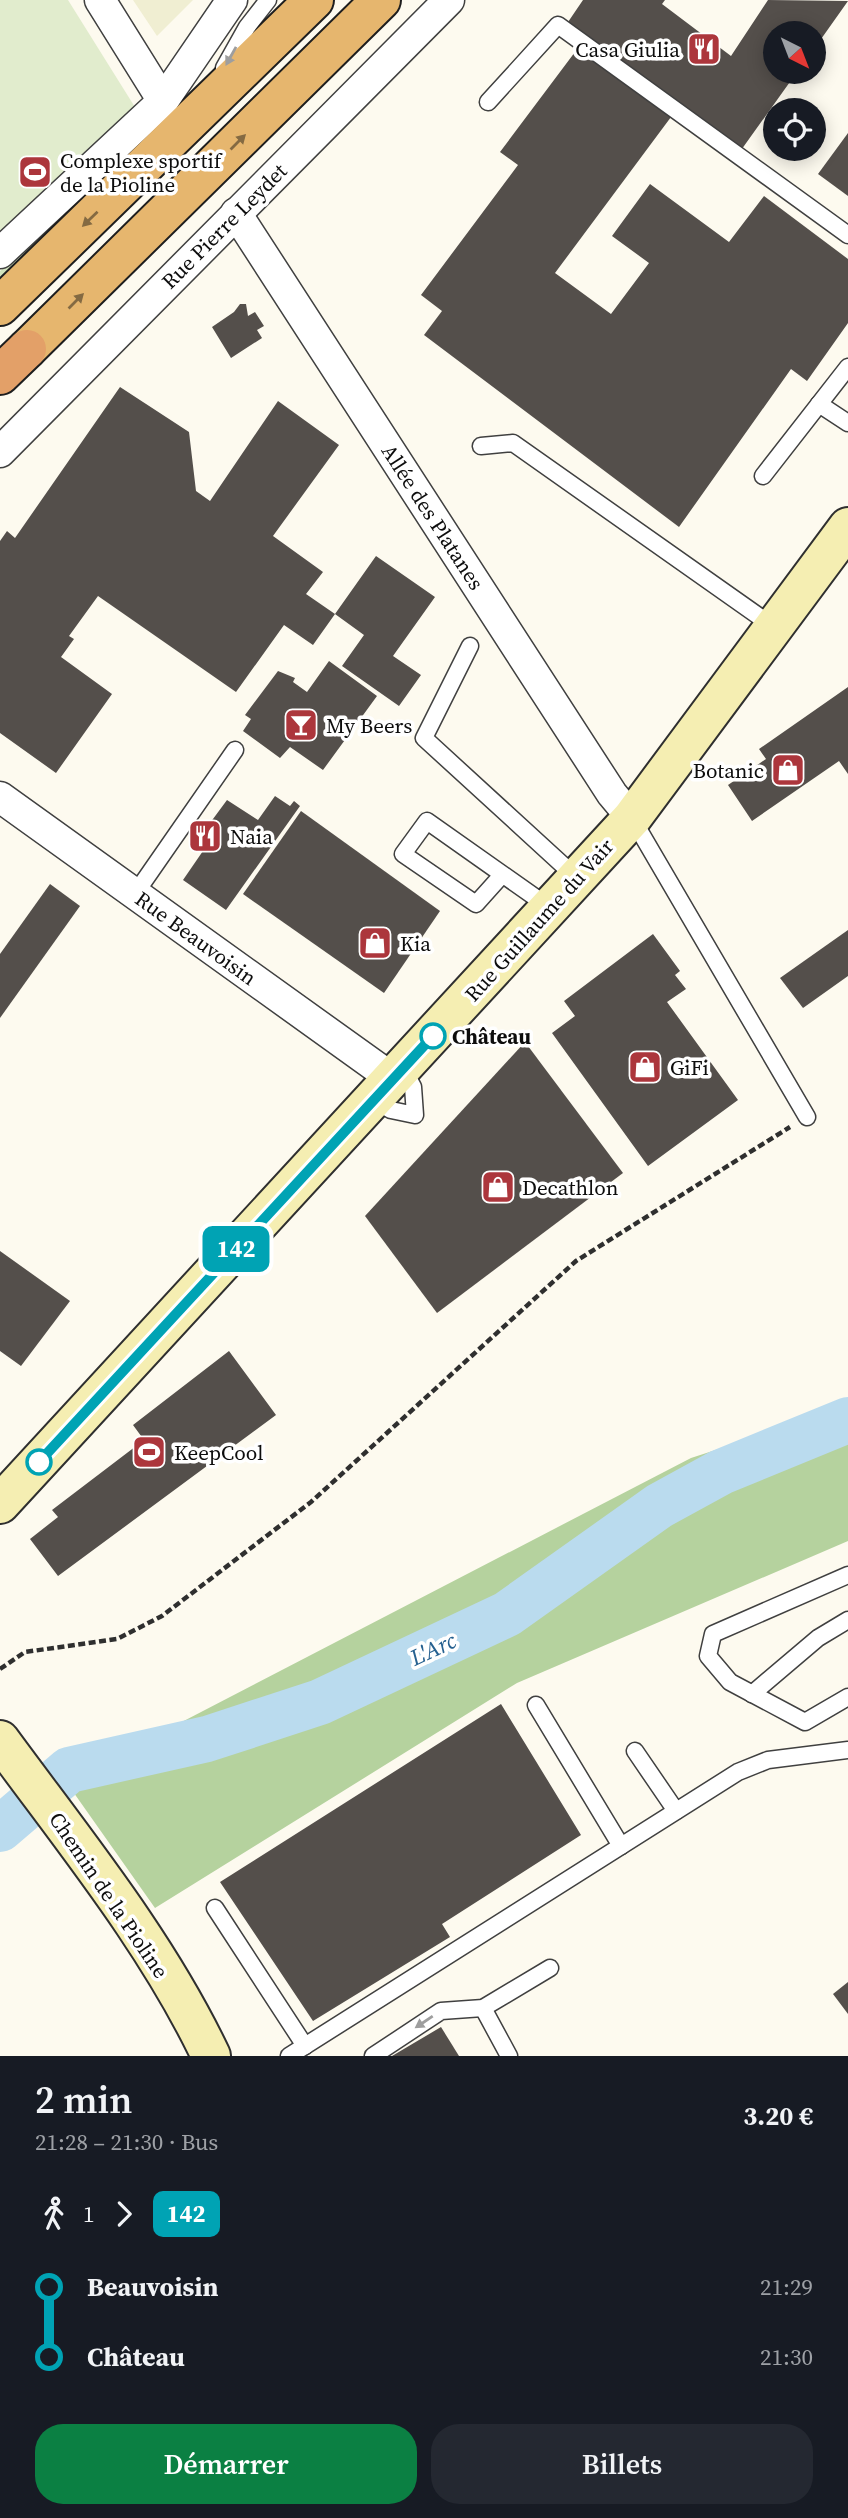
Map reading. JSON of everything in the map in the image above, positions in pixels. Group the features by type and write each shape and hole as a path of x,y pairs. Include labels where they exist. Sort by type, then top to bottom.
{"highway":[{"path":"0,306 314,0"},
{"path":"13,362 381,0"}],"main road":[{"name":"Rue Guillaume du Vair","path":"0,1504 632,818 848,527"},
{"name":"Chemin de la Pioline","path":"0,1740 96,1871 198,2030 211,2056"}],"street":[{"path":"100,0 163,101"},
{"path":"0,253 163,101 232,0"},
{"name":"Rue Pierre Leydet","path":"0,452 449,0"},
{"name":"Allée des Platanes","path":"236,213 607,786 632,818"},
{"name":"Rue Beauvoisin","path":"0,797 390,1082"}],"lane":[{"path":"198,115 247,27 268,0"},
{"path":"488,102 558,25 848,235"},
{"path":"763,477 848,367"},
{"path":"819,404 848,424"},
{"path":"481,446 513,443 774,627"},
{"path":"470,646 424,738 578,879"},
{"path":"135,894 234,750"},
{"path":"632,818 807,1117"},
{"path":"502,875 476,904 403,854 427,821 551,908"},
{"path":"848,1574 713,1634 708,1656 730,1682 805,1722 848,1697"},
{"path":"752,1694 818,1638 848,1620"},
{"path":"536,1705 621,1846"},
{"path":"289,2056 738,1772 768,1760 848,1750"},
{"path":"635,1751 676,1811"},
{"path":"215,1908 305,2046"},
{"path":"373,2056 441,2011 483,2008 550,1968"},
{"path":"483,2008 509,2056"}],"path":[{"path":"0,1669 25,1652 117,1639 162,1616 312,1502 576,1261 807,1117"}],"shaded area":[{"path":"133,0 193,0 157,36"}],"green space":[{"name":"Complexe sportif de la Pioline","path":"0,0 68,0 138,112 0,231"},
{"path":"81,199 86,203 0,287 0,271"},
{"path":"848,1407 848,1541 517,1683 155,1908 57,1769 176,1725 691,1458"}],"building":[{"path":"583,0 665,0 662,4 731,56 768,0 848,1 826,32 826,21 763,21 763,84 788,84 778,98 763,98 763,119 739,153 566,25"},
{"path":"578,48 671,117 555,273 611,314 649,263 612,236 650,184 729,242 764,196 848,259 848,323 807,381 791,369 679,527 424,335 442,311 421,295 518,165 500,152"},
{"path":"848,133 848,196 818,174"},
{"path":"240,304 246,304 248,316 255,312 264,326 257,330 262,338 231,358 212,327 234,312"},
{"path":"120,387 189,432 196,491 210,501 278,401 339,445 273,536 323,572 306,594 335,614 313,645 284,625 236,692 98,596 69,636 74,639 61,657 112,694 56,773 0,733 0,541 7,531 15,538"},
{"path":"376,556 435,597 393,656 421,675 399,706 342,666 364,635 335,614"},
{"name":"My Beers","path":"329,661 377,696 323,770 290,747 280,758 243,731 251,719 245,715 278,671 295,678 293,682 307,692"},
{"name":"Botanic","path":"848,687 848,774 839,761 752,821 728,785 766,759 759,749"},
{"path":"275,796 290,806 294,801 300,806 226,910 183,880 205,848 196,842 227,800 258,820"},
{"path":"301,811 440,911 384,993 243,894"},
{"path":"50,884 80,906 0,1018 0,954"},
{"path":"848,930 848,976 803,1008 780,978"},
{"name":"GiFi","path":"653,934 680,971 675,975 686,989 667,1002 738,1100 648,1166 552,1033 575,1016 564,1001"},
{"name":"Decathlon","path":"525,1042 623,1173 437,1313 365,1216"},
{"path":"0,1251 70,1301 21,1366 0,1351"},
{"path":"229,1351 276,1415 58,1576 30,1539 58,1517 52,1510 144,1440 133,1425"},
{"path":"501,1704 581,1835 442,1924 450,1937 313,2021 220,1882"},
{"path":"848,1982 848,2014 833,1994"},
{"path":"441,2027 459,2056 392,2056"}],"waterway":[{"name":"L'Arc","path":"0,1829 69,1770 207,1739 320,1702 507,1614 659,1506 721,1472 848,1420"}],"bus line":[{"name":"142","path":"39,1462 433,1036"}],"place":[{"name":"Casa Giulia","path":"704,49"},
{"name":"Complexe sportif de la Pioline","path":"35,172"},
{"name":"My Beers","path":"301,725"},
{"name":"Botanic","path":"788,770"},
{"name":"Naia","path":"205,836"},
{"name":"Kia","path":"375,943"},
{"name":"Château","path":"433,1036"},
{"name":"GiFi","path":"645,1067"},
{"name":"Decathlon","path":"498,1187"},
{"name":"KeepCool","path":"149,1452"}]}
